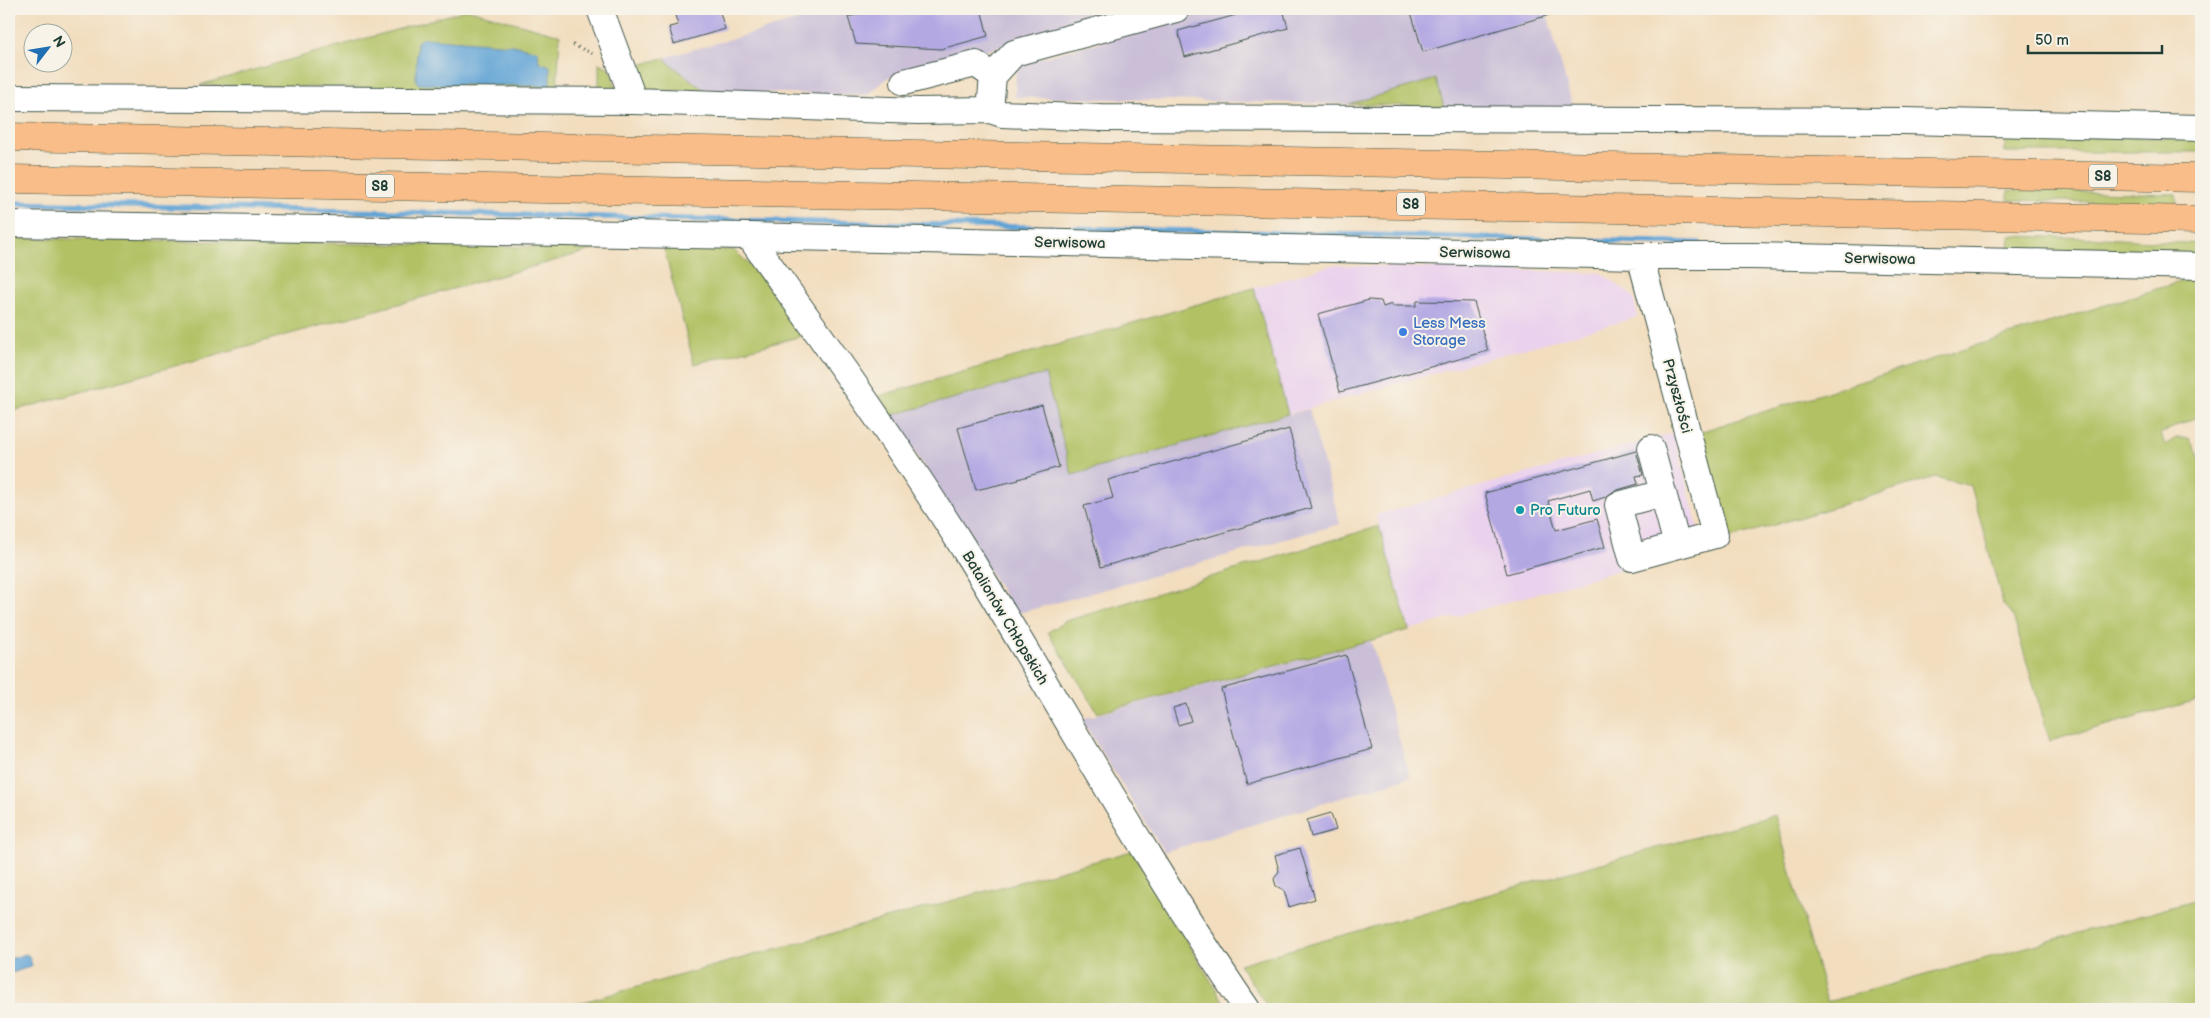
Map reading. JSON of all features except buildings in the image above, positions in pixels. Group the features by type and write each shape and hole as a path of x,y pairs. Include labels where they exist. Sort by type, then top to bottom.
{"highway":[{"name":"S8","path":"9,138 2201,178"},
{"name":"S8","path":"9,179 2201,220"}],"street":[{"path":"600,9 634,101"},
{"path":"990,110 994,76 1014,53 1176,9"},
{"path":"904,82 976,64 994,76"},
{"path":"9,98 634,101 918,111 990,110 1002,114 1101,118 1905,121 2201,128"},
{"name":"Serwisowa","path":"9,224 749,236 1640,256 1763,256 2201,266"},
{"name":"Batalionów Chłopskich","path":"749,236 867,402 930,495 1180,908 1247,1009"},
{"name":"Przyszłości","path":"1640,256 1715,535 1677,545"},
{"path":"1651,448 1677,545 1632,558 1618,505 1663,493"}],"shaded area":[{"path":"839,9 1139,9 889,77 867,95 705,91 663,58"},
{"path":"1217,9 1546,9 1574,111 1444,107 1436,79 1349,104 1015,97 1016,65"},
{"path":"1332,265 1601,273 1633,296 1638,317 1288,414 1254,288"},
{"path":"1045,374 1072,475 1309,409 1340,524 1016,614 892,415"},
{"path":"1673,433 1703,546 1409,630 1376,515"},
{"path":"1371,641 1410,777 1164,852 1081,719"}],"green space":[{"path":"466,9 560,35 557,92 200,85 456,13"},
{"path":"663,58 705,91 644,90 630,68"},
{"path":"599,63 611,69 616,90 599,94"},
{"path":"1436,79 1444,107 1349,104"},
{"path":"2005,135 2201,139 2201,152 2005,152"},
{"path":"2008,190 2176,194 2177,204 2008,200"},
{"path":"2009,236 2103,238 2201,244 2201,259 2010,257"},
{"path":"9,238 600,248 9,412"},
{"path":"664,249 734,250 754,269 806,335 694,364"},
{"path":"2195,277 2201,277 2201,415 2161,433 2165,445 2176,438 2189,438 2201,461 2201,699 2050,741 2013,616 2003,604 1971,486 1935,477 1724,540 1696,433"},
{"path":"1254,288 1288,414 1072,475 1045,374 892,415 879,396"},
{"path":"1379,526 1409,630 1098,713 1048,632 1066,621"},
{"path":"1775,815 1827,1002 2201,899 2201,1009 1269,1009 1239,964"},
{"path":"1132,851 1228,1009 573,1009 572,1005"}],"water":[{"path":"423,38 513,45 538,51 539,62 550,66 550,86 418,84 416,78 417,42"},
{"path":"26,954 30,957 32,966 9,974 9,959"}],"waterway":[{"path":"9,203 1699,243"}],"place":[{"name":"Less Mess Storage","path":"1403,332"},
{"name":"Pro Futuro","path":"1520,510"}]}
